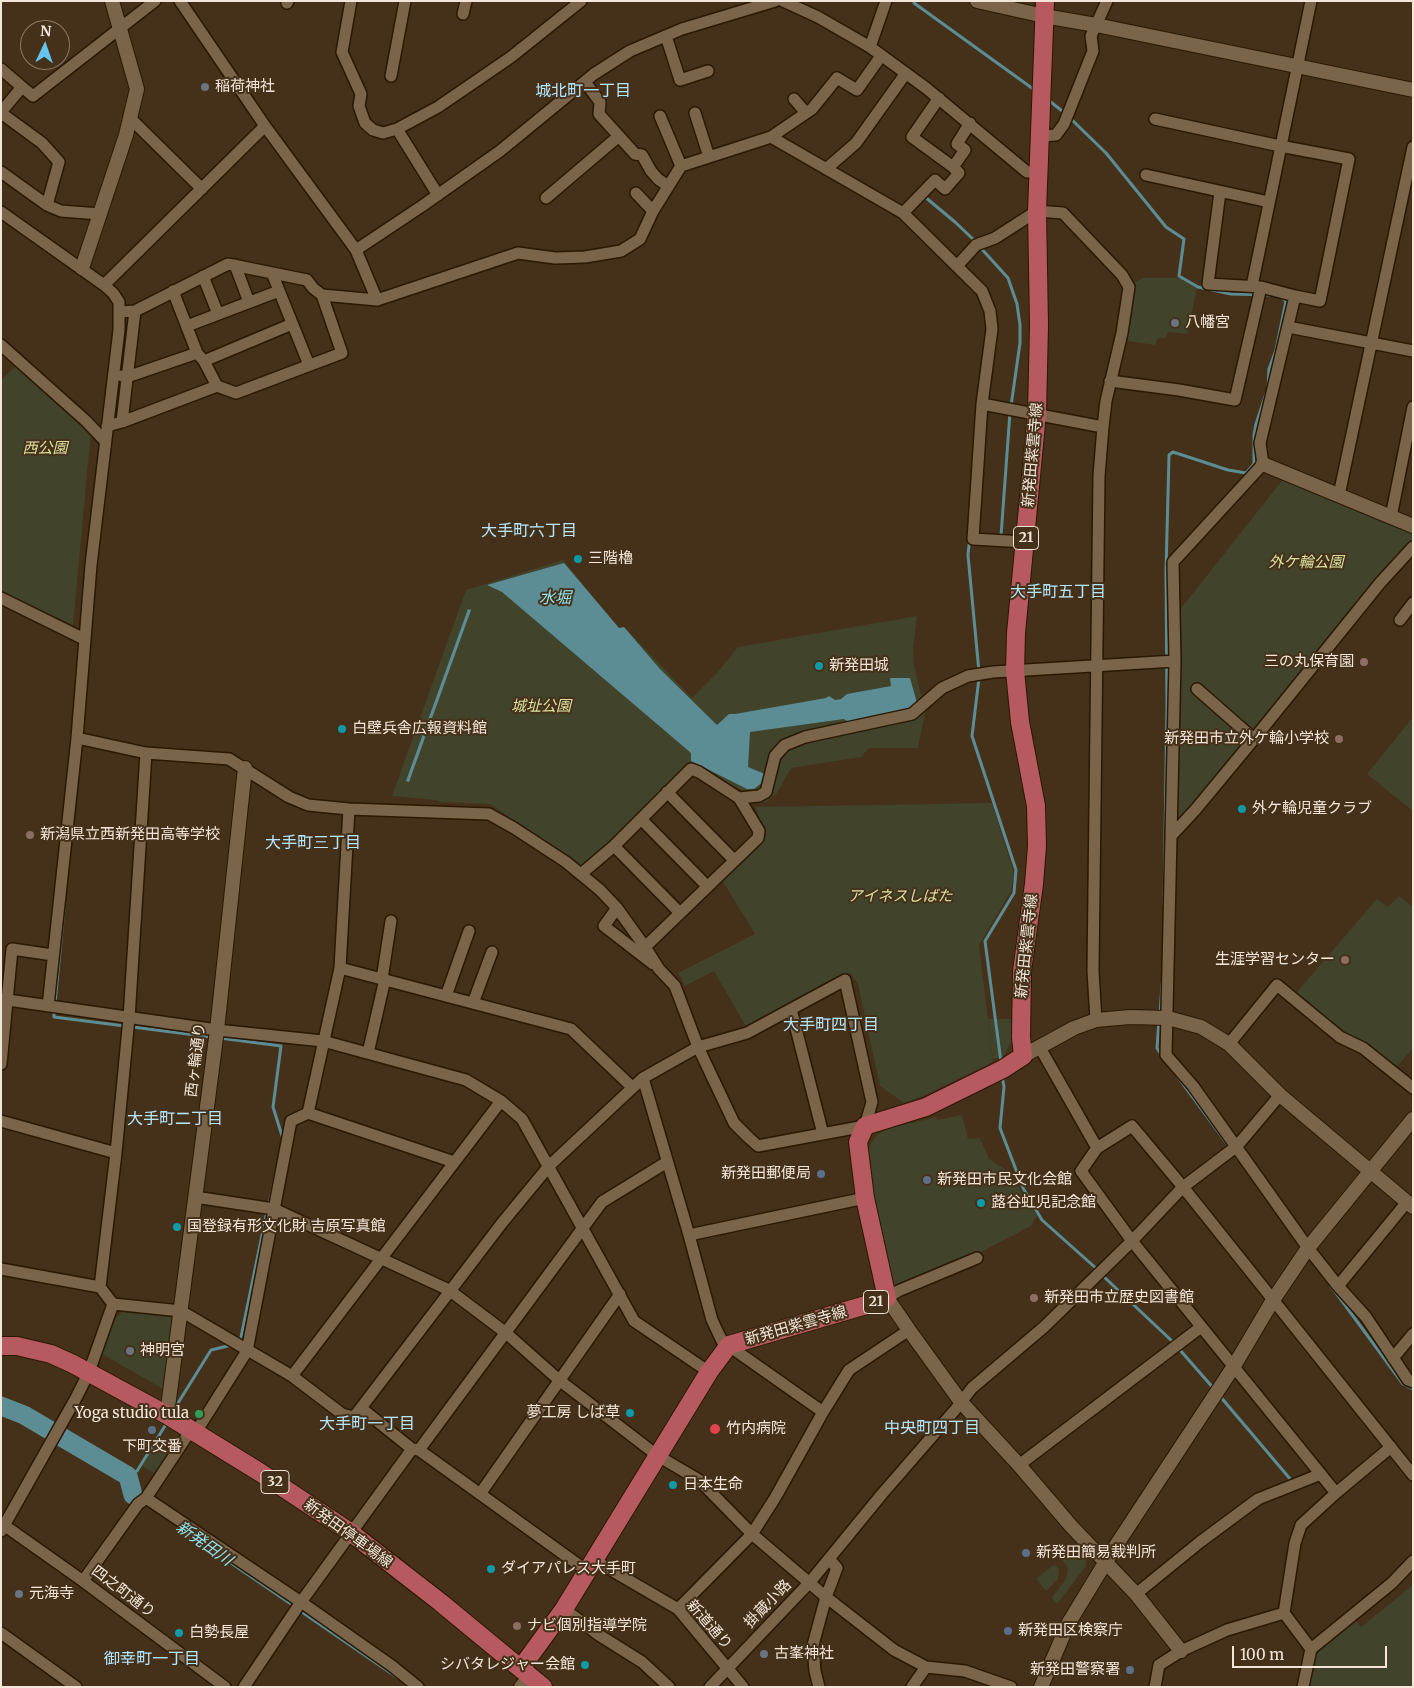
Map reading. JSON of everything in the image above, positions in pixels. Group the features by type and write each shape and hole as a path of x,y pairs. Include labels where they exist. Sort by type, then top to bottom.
{"main road":[{"name":"新発田紫雲寺線","path":"1023,1056 1021,1037 1022,970 1034,884 1037,846 1036,806 1020,722 1015,672 1016,633 1037,413 1039,325 1037,210 1044,9"},
{"path":"865,1126 926,1107 1002,1069 1023,1056"},
{"name":"21","path":"865,1126 858,1142 865,1198 887,1298"},
{"name":"新発田紫雲寺線","path":"529,1679 564,1609 590,1565 709,1372 729,1345 873,1304 887,1298"},
{"name":"新発田停車場線","path":"1,1346 17,1346 52,1354 89,1372 167,1415 261,1473 350,1532 529,1679"}],"street":[{"path":"82,268 130,118 137,89 112,1"},
{"path":"1,69 33,96 155,1"},
{"path":"180,1 265,126 356,250 378,300"},
{"path":"351,1 342,52 361,94 359,106 364,123 373,130 383,133 397,129 438,107 512,57 581,1"},
{"path":"391,76 405,1"},
{"path":"464,14 466,1"},
{"path":"356,250 500,151 585,82 630,51 682,29 775,1"},
{"path":"783,1 818,16 870,47 970,123 1027,172 1038,172"},
{"path":"870,47 886,1"},
{"path":"1041,136 1056,135 1064,124 1093,51 1091,36 1107,1"},
{"path":"1110,382 1179,390 1235,400 1257,287 1269,202 1298,68 1310,1"},
{"path":"986,2 1044,9 1096,25 1298,68 1413,90"},
{"path":"666,36 680,80 708,72"},
{"path":"120,312 135,311 228,264 307,280 322,295 378,300 518,253 555,258 585,257 621,250 640,239 653,211 681,166 771,137 812,110 837,78 857,90 881,56"},
{"path":"826,169 856,143 906,73"},
{"path":"585,82 600,102 599,114 635,154 642,155 651,171 668,186"},
{"path":"22,87 1,113 42,143 59,162 47,205"},
{"path":"902,213 934,180 945,189 959,174 953,167 912,137 938,98"},
{"path":"794,99 806,113"},
{"path":"694,113 709,157"},
{"path":"660,116 681,166"},
{"path":"130,118 202,189"},
{"path":"1155,118 1280,146 1349,159 1320,301 1257,287 1208,284 1220,192"},
{"path":"953,167 965,150 957,144 970,123"},
{"path":"104,285 265,126"},
{"path":"397,129 438,195"},
{"path":"546,198 620,136"},
{"path":"771,137 902,213 982,291 990,311 992,329 982,404 973,539 1025,542"},
{"path":"1339,495 1413,147"},
{"path":"1,172 47,205 61,211 100,214"},
{"path":"1146,175 1269,202"},
{"path":"636,193 653,211"},
{"path":"957,266 976,245 995,238 1037,210 1063,213 1122,275 1129,287 1122,333 1102,426 1099,476 1093,971 1096,1020"},
{"path":"1,212 104,285 119,302 120,312 90,565 77,738 48,1006"},
{"path":"235,265 249,302"},
{"path":"272,273 309,365"},
{"path":"203,276 218,314"},
{"path":"173,291 200,357 217,386 236,393 342,353 322,295"},
{"path":"187,326 280,291"},
{"path":"1263,464 1260,443 1294,296"},
{"path":"122,422 135,311"},
{"path":"113,375 127,377 200,357 292,324"},
{"path":"1288,327 1413,351"},
{"path":"1,345 86,421 105,441"},
{"path":"107,426 217,386"},
{"path":"982,404 1102,426"},
{"path":"1391,517 1413,407"},
{"path":"1263,464 1413,526"},
{"path":"1263,464 1173,562 1175,661 1166,1054 1193,1086 1308,1248 1366,1317 1408,1380 1413,1382"},
{"path":"1171,836 1254,739 1380,583 1413,547"},
{"path":"1,598 84,638"},
{"path":"1400,620 1413,604"},
{"path":"739,798 759,796 766,792 775,756 779,750 790,742 824,732 912,714 942,688 968,676 993,672 1175,661"},
{"path":"1197,689 1254,739"},
{"path":"1,1269 100,1287 113,1304 181,1310 292,1376 342,1414 354,1417 449,1290 549,1166 643,1078 698,1047 747,1033 845,980 872,1102 865,1126 758,1146 734,1123 698,1047 675,986 660,969 617,908 581,874 514,828 489,814 349,809 308,805 289,797 229,759 146,753 77,738"},
{"path":"100,1287 116,1153 129,1018 146,753"},
{"name":"西ヶ輪通り","path":"167,1415 217,1030 245,768"},
{"path":"581,874 614,846 691,769 699,772 739,798 758,831 758,838 645,946"},
{"path":"667,792 734,860"},
{"path":"308,1113 340,968 349,809"},
{"path":"641,819 708,886"},
{"path":"614,846 680,913"},
{"path":"617,908 604,926 660,969"},
{"path":"368,1053 383,979 391,921"},
{"path":"446,996 469,931"},
{"path":"1,1064 6,952 12,949 53,955"},
{"path":"473,1003 492,952"},
{"path":"340,968 571,1029 632,1087"},
{"path":"1228,1044 1277,985 1340,1037 1363,1048 1413,1088"},
{"path":"5,999 217,1030 323,1041 466,1080 501,1101 522,1119 634,1321 709,1372"},
{"path":"792,1009 823,1134"},
{"path":"1023,1056 1074,1028 1096,1020 1130,1017 1168,1018 1201,1027 1228,1044 1280,1095 1410,1205 1338,1286"},
{"path":"1039,1046 1097,1148"},
{"path":"643,1078 712,1320 722,1341 823,1412"},
{"name":"掛蔵小路","path":"710,1687 726,1668 810,1582 972,1388 1044,1327 1132,1241 1183,1187 1236,1146 1280,1095"},
{"path":"292,1376 501,1101"},
{"path":"83,1581 193,1431 247,1350 291,1121 308,1113 454,1162"},
{"path":"1042,1687 1068,1624 1106,1562 1234,1366 1273,1300 1308,1248 1413,1118"},
{"path":"1,1121 116,1153"},
{"path":"1336,1493 1132,1241 1081,1171 1097,1148 1132,1126 1413,1475"},
{"path":"244,1687 350,1532 506,1333 602,1202 668,1162"},
{"path":"195,1196 274,1210 449,1290 506,1333 559,1380 658,1456 700,1480 752,1534 826,1597 894,1650 926,1667 966,1671 1011,1687"},
{"path":"689,1235 865,1198"},
{"path":"977,1258 898,1291 887,1298 961,1402 1019,1465 1071,1526 1136,1594 1180,1650"},
{"path":"480,1494 620,1294"},
{"path":"2,1526 89,1372 113,1304"},
{"path":"1019,1465 1201,1327"},
{"path":"678,1609 752,1534 849,1370 909,1330"},
{"path":"1393,1358 1413,1334"},
{"name":"新道通り","path":"361,1408 415,1450 590,1565 678,1609 743,1687"},
{"path":"1311,1649 1284,1613 1295,1543 1301,1525 1336,1493 1392,1447"},
{"path":"1136,1594 1200,1542 1258,1499 1321,1474"},
{"path":"142,1501 298,1606 392,1666 418,1687"},
{"name":"四之町通り","path":"2,1526 83,1581 225,1687"},
{"path":"819,1687 815,1671 813,1645 826,1597 837,1568 829,1559"},
{"path":"1303,1687 1311,1649 1392,1583 1413,1562"},
{"path":"564,1609 642,1662 669,1687"},
{"path":"1155,1687 1159,1665 1180,1650 1227,1630 1284,1613"},
{"path":"1,1633 76,1687"},
{"path":"912,1687 926,1667"}],"green space":[{"path":"1143,278 1179,278 1197,288 1187,334 1168,332 1166,338 1158,338 1155,345 1120,340 1131,284"},
{"name":"西公園","path":"18,364 91,431 73,625 1,592 1,380"},
{"name":"外ケ輪公園","path":"1284,478 1413,532 1413,545 1180,820 1177,821 1179,611"},
{"name":"城址公園","path":"563,560 619,628 624,627 692,698 717,673 738,647 917,616 913,649 914,665 925,712 918,748 869,748 861,757 791,768 777,793 765,803 690,762 583,867 490,804 440,802 392,796 466,590"},
{"path":"1413,717 1413,811 1367,774"},
{"name":"アイネスしばた","path":"992,803 1014,873 1011,891 979,945 993,1062 925,1095 904,1103 880,1086 858,984 850,973 748,1030 714,971 685,986 678,973 755,934 722,880 766,835 755,807"},
{"path":"1399,896 1413,907 1413,1048 1395,1069 1344,1035 1296,993 1377,899 1388,907"},
{"path":"988,1019 1013,1019 1012,1040 1004,1056 993,1059"},
{"path":"962,1115 968,1139 980,1138 989,1159 1009,1172 1037,1216 1031,1226 977,1254 893,1288 868,1166 868,1153 871,1143 878,1134 887,1129 936,1117 937,1120"},
{"path":"124,1310 175,1318 163,1389 97,1351 108,1326"},
{"path":"155,1445 169,1454 156,1475 142,1466"},
{"path":"1076,1543 1086,1556 1086,1566 1057,1604 1052,1598 1066,1579 1068,1570 1066,1564 1059,1557"},
{"path":"1055,1565 1059,1568 1058,1579 1046,1591 1036,1579"},
{"path":"1413,1585 1413,1687 1309,1687 1315,1655 1354,1618 1361,1627"}],"water":[{"name":"水堀","path":"564,563 619,628 624,627 660,669 717,725 729,714 829,696 835,700 841,699 847,694 891,686 890,678 910,678 917,703 908,709 848,722 844,719 750,732 748,767 765,774 764,781 754,789 747,789 691,761 691,753 502,592 487,585"},
{"path":"468,609 471,610 409,782 406,781"}],"waterway":[{"path":"914,3 1036,91"},
{"path":"1047,99 1066,114"},
{"path":"1070,118 1106,153 1166,227 1184,239 1179,276 1198,287 1231,294 1273,295"},
{"path":"925,197 975,241"},
{"path":"979,246 1008,278 1017,304 1020,343 1011,406"},
{"path":"1268,388 1269,369 1276,350 1286,301 1279,296"},
{"path":"1164,905 1167,705 1166,571 1169,455 1173,452 1228,470 1246,473 1254,464 1254,435 1266,394"},
{"path":"1001,536 1010,412"},
{"path":"969,545 968,555 979,672"},
{"path":"979,678 972,736 1016,870 1014,893 985,941 1001,1062"},
{"path":"55,1003 64,908"},
{"path":"1160,1015 1162,984"},
{"path":"54,1010 54,1017 211,1037"},
{"path":"1159,1021 1157,1048 1162,1056"},
{"path":"220,1038 281,1046 273,1107 283,1139"},
{"path":"1002,1076 1004,1087 1000,1128 1023,1188 1042,1220 1098,1270"},
{"path":"1178,1077 1239,1160"},
{"path":"269,1205 275,1177"},
{"path":"240,1342 267,1211"},
{"path":"1102,1275 1173,1342 1215,1390"},
{"path":"1331,1286 1403,1384 1413,1389"},
{"path":"173,1411 211,1350 232,1345"},
{"path":"1219,1395 1291,1480"},
{"name":"新発田川","path":"1,1406 24,1415 128,1476 133,1495"},
{"path":"128,1476 137,1471 168,1421"},
{"name":"新発田川","path":"133,1495 140,1500"},
{"name":"新発田川","path":"190,1535 294,1606"},
{"name":"新発田川","path":"299,1610 401,1680"}],"place":[{"name":"稲荷神社","path":"205,87"},
{"name":"八幡宮","path":"1175,323"},
{"name":"三階櫓","path":"578,559"},
{"name":"三の丸保育園","path":"1364,662"},
{"name":"新発田城","path":"819,666"},
{"name":"白壁兵舎広報資料館","path":"342,729"},
{"name":"新発田市立外ケ輪小学校","path":"1339,739"},
{"name":"外ケ輪児童クラブ","path":"1242,809"},
{"name":"新潟県立西新発田高等学校","path":"30,835"},
{"name":"生涯学習センター","path":"1345,960"},
{"name":"新発田郵便局","path":"821,1174"},
{"name":"新発田市民文化会館","path":"927,1180"},
{"name":"蕗谷虹児記念館","path":"981,1203"},
{"name":"国登録有形文化財 吉原写真館","path":"177,1227"},
{"name":"新発田市立歴史図書館","path":"1034,1298"},
{"name":"神明宮","path":"130,1351"},
{"name":"夢工房 しば草","path":"630,1413"},
{"name":"Yoga studio tula","path":"199,1414"},
{"name":"竹内病院","path":"715,1429"},
{"name":"下町交番","path":"152,1430"},
{"name":"日本生命","path":"673,1485"},
{"name":"新発田簡易裁判所","path":"1026,1553"},
{"name":"ダイアパレス大手町","path":"491,1569"},
{"name":"元海寺","path":"19,1594"},
{"name":"ナビ個別指導学院","path":"517,1626"},
{"name":"新発田区検察庁","path":"1008,1631"},
{"name":"白勢長屋","path":"179,1633"},
{"name":"古峯神社","path":"764,1654"},
{"name":"シバタレジャー会館","path":"585,1665"},
{"name":"新発田警察署","path":"1130,1670"}],"district":[{"name":"城北町一丁目","path":"583,91"},
{"name":"大手町六丁目","path":"529,531"},
{"name":"大手町五丁目","path":"1058,592"},
{"name":"大手町三丁目","path":"313,843"},
{"name":"大手町四丁目","path":"831,1025"},
{"name":"大手町二丁目","path":"175,1119"},
{"name":"大手町一丁目","path":"367,1424"},
{"name":"中央町四丁目","path":"932,1428"},
{"name":"御幸町一丁目","path":"152,1659"}]}
